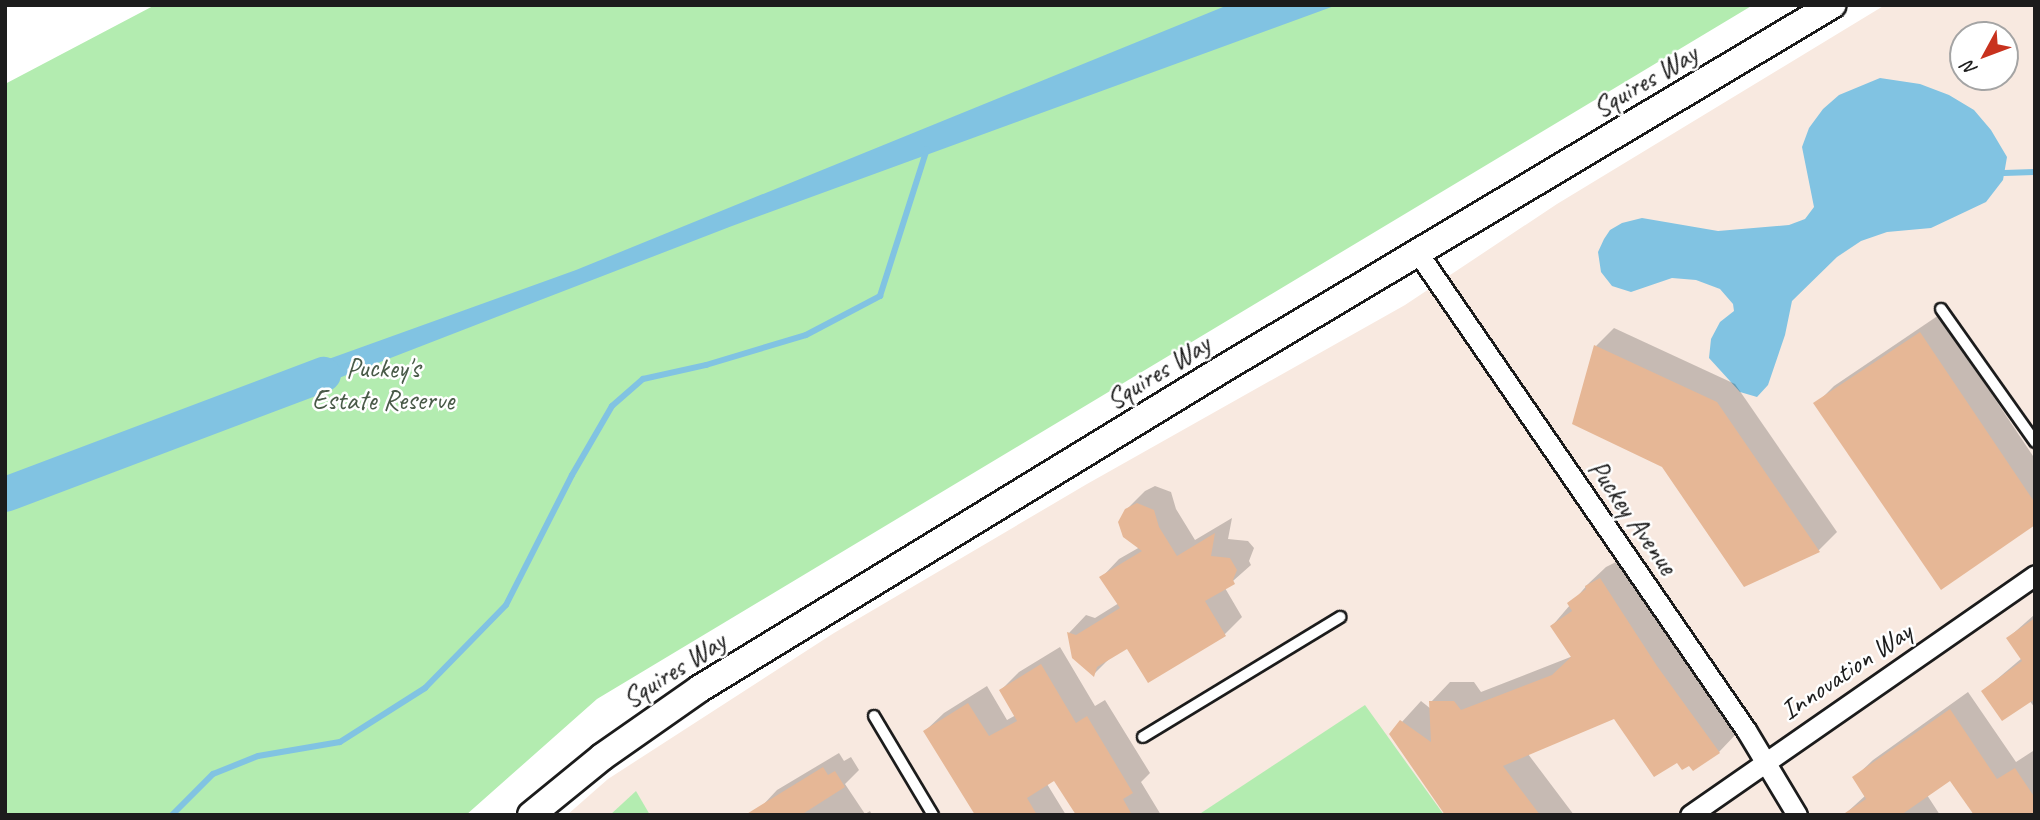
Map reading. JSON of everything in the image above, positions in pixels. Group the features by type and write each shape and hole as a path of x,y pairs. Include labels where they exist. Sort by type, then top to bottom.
{"main road":[{"name":"Squires Way","path":"531,815 602,757 699,689 1832,5"}],"street":[{"name":"Puckey Avenue","path":"1418,253 1764,761 1797,815"},
{"name":"Innovation Way","path":"1690,815 2035,575"}],"lane":[{"path":"1941,309 2035,442"},
{"path":"1143,737 1340,617"},
{"path":"874,716 933,815"}],"shaded area":[{"path":"1885,5 2035,5 2035,815 567,815 608,779 834,633 1087,484 1405,305 1557,204"}],"green space":[{"name":"Puckey's Estate Reserve","path":"155,5 1753,5 597,699 466,815 5,815 5,84"},
{"path":"1365,705 1444,815 1198,815"},
{"path":"636,791 650,815 610,815"}],"water":[{"path":"1228,5 1337,5 732,226 282,400 273,379 576,270"},
{"path":"1880,78 1920,84 1949,95 1974,110 1991,130 2007,157 2003,180 1986,202 1931,228 1887,232 1861,241 1837,257 1792,301 1785,335 1768,385 1757,397 1740,392 1709,358 1711,339 1720,322 1734,311 1733,304 1720,289 1696,280 1672,278 1631,292 1612,286 1601,272 1598,252 1610,230 1622,223 1642,218 1718,231 1789,225 1805,219 1814,207 1802,147 1809,128 1823,109 1839,95"}],"building":[{"path":"1920,332 2035,503 2035,525 1941,590 1813,403"},
{"path":"1594,345 1717,402 1820,552 1744,587 1662,467 1572,424"},
{"path":"1137,503 1154,510 1159,527 1177,556 1215,533 1211,556 1230,558 1237,570 1233,580 1235,584 1205,601 1226,636 1148,683 1127,649 1097,667 1094,677 1072,658 1067,632 1076,635 1120,608 1099,577 1142,551 1123,537 1118,522 1125,509"},
{"path":"1600,578 1657,666 1720,753 1693,771 1689,766 1682,770 1677,763 1654,777 1614,719 1503,766 1540,815 1445,815 1389,734 1400,720 1431,742 1429,701 1454,701 1461,710 1552,675 1571,657 1550,626 1572,611 1567,603 1586,589 1585,586"},
{"path":"2035,618 2035,699 2002,721 1981,691 2022,661 2006,638"},
{"path":"1041,664 1076,723 1087,716 1133,793 1123,799 1132,815 1076,815 1054,781 1027,798 1037,815 975,815 923,731 968,703 989,736 1017,721 999,690"},
{"path":"1950,709 1997,779 2015,768 2035,798 2035,815 1974,815 1950,781 1901,815 1842,815 1866,799 1852,777"},
{"path":"823,767 828,775 835,771 845,787 801,815 745,815"}],"waterway":[{"path":"172,815 213,774 258,756 340,742 425,688 506,605 572,475 612,406 643,379 706,365 806,335 880,296 927,149"},
{"path":"2004,173 2035,172"},
{"path":"5,494 323,374"}]}
